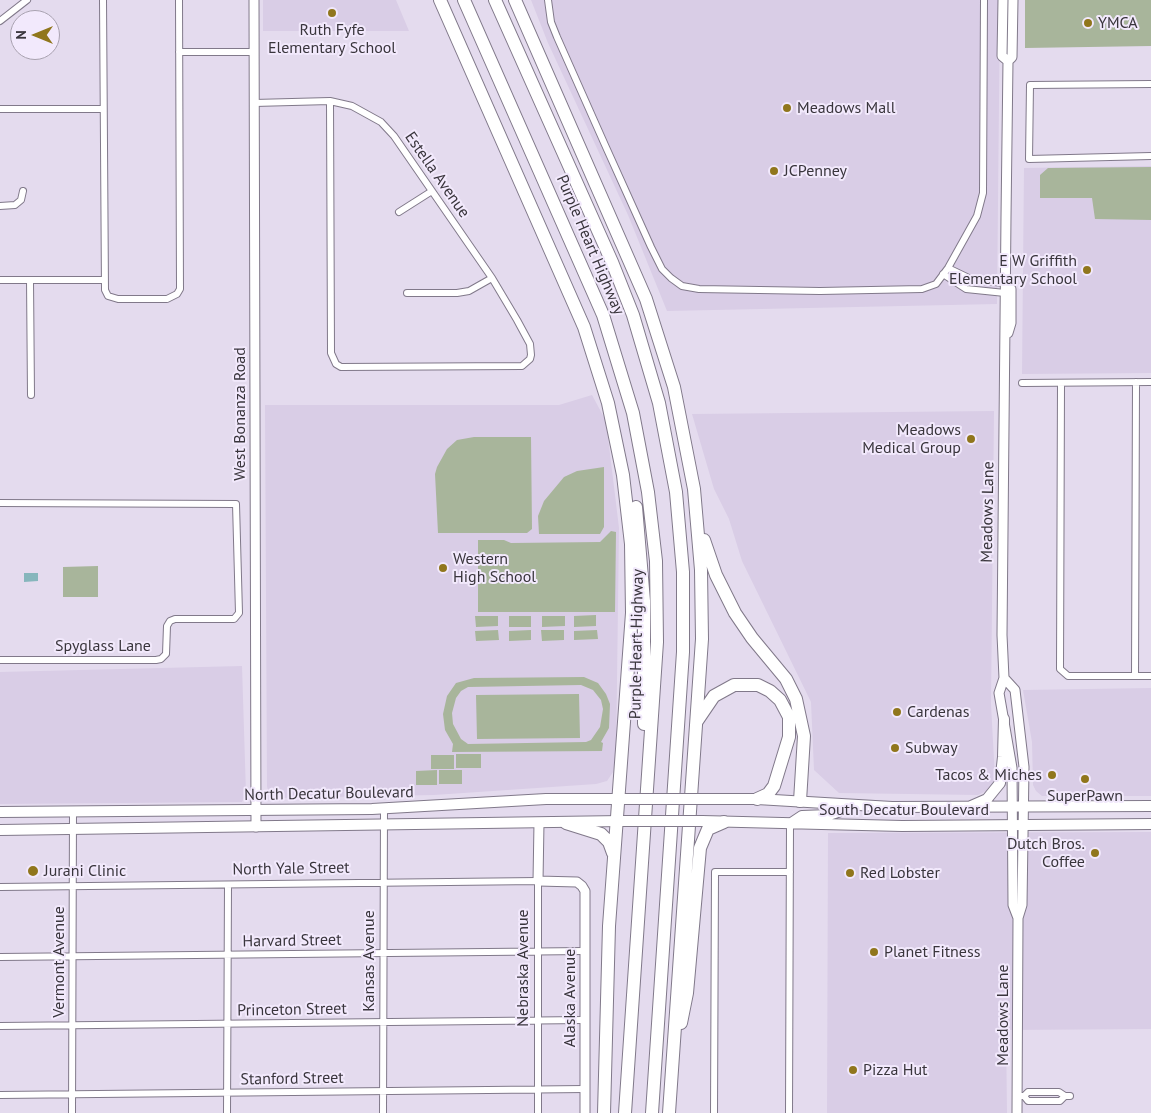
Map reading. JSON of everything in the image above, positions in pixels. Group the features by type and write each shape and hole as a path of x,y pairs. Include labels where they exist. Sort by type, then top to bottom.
{"highway":[{"path":"440,0 579,315 600,372 617,441 628,510 633,578 631,636 622,799 614,859 606,1007 604,1113"},
{"name":"Purple Heart Highway","path":"464,0 597,299 621,369 638,436 653,527 657,613 625,1113"},
{"name":"Purple Heart Highway","path":"495,0 612,262 631,310 658,397 677,498 683,566 683,646 652,1113"},
{"path":"515,0 629,256 650,310 679,410 692,478 698,524 702,627 669,1113"},
{"path":"617,441 627,462 633,491 643,575 645,636 642,859"},
{"path":"698,524 714,569 729,602 752,638 786,679 796,698 804,736 800,801"},
{"path":"696,723 714,696 734,685 758,685 770,691 780,700 789,721 788,740 774,786 768,794 757,799"},
{"path":"672,1074 687,993 700,848 708,829 724,822"},
{"path":"566,823 590,829 603,835 611,846 614,859"}],"main road":[{"path":"960,808 984,800 999,786 1003,770 1004,719"},
{"name":"North Decatur Boulevard","path":"0,812 384,809 546,799 658,800"},
{"name":"South Decatur Boulevard","path":"658,800 757,799 857,806 960,808 1151,806"},
{"path":"790,824 800,801"},
{"path":"790,824 802,816 829,815 857,806"},
{"name":"North Decatur Boulevard","path":"0,830 656,821"},
{"name":"South Decatur Boulevard","path":"656,821 1018,826 1150,824"}],"street":[{"path":"0,22 28,0"},
{"path":"103,0 104,280 108,296 118,299 167,299 177,294 180,290 178,0"},
{"name":"West Bonanza Road","path":"254,0 256,827"},
{"path":"548,0 557,36 662,269 677,283 692,288 718,290 922,289 936,284 948,268 977,216 982,201 984,0"},
{"name":"Meadows Lane","path":"1003,0 1002,56 1008,62"},
{"name":"Meadows Lane","path":"1013,0 1012,57 1008,62 1004,347 1002,626 1004,678 999,693 1011,756 1012,807 1018,826"},
{"path":"179,52 254,52"},
{"path":"1151,84 1030,86 1029,159 1151,156"},
{"name":"Estella Avenue","path":"254,103 330,101 352,106 381,122 394,136 492,278 530,344 530,359 522,366 341,367 336,364 331,353 330,101"},
{"path":"0,109 103,109"},
{"path":"0,206 15,205 20,200 23,191"},
{"path":"399,212 432,191"},
{"name":"Meadows Lane","path":"1004,347 1011,313 1012,254 1006,217"},
{"path":"948,268 973,280 1005,283"},
{"path":"943,274 966,289 1005,293"},
{"path":"407,293 457,293 469,291 492,278"},
{"path":"0,280 104,280"},
{"path":"30,280 31,395"},
{"path":"1060,382 1060,668 1068,676 1151,676"},
{"path":"1135,676 1136,382"},
{"path":"1022,383 1151,382"},
{"name":"Spyglass Lane","path":"0,504 233,503 237,507 239,613 234,619 175,619 170,621 167,626 166,654 162,659 0,660"},
{"name":"Meadows Lane","path":"1004,678 1015,690 1020,717 1024,767 1024,807 1018,826 1013,905 1018,918 1021,1096 1017,1113"},
{"name":"Kansas Avenue","path":"383,1113 384,809"},
{"name":"Vermont Avenue","path":"72,1113 73,812"},
{"name":"Nebraska Avenue","path":"538,1113 539,824"},
{"path":"789,1113 790,824"},
{"path":"714,1113 715,872 790,872"},
{"name":"North Yale Street","path":"0,887 538,881 574,882 582,885"},
{"path":"227,1113 228,885"},
{"name":"Alaska Avenue","path":"582,885 585,893 585,1113"},
{"name":"Harvard Street","path":"0,957 585,951"},
{"name":"Princeton Street","path":"0,1026 585,1020"},
{"name":"Stanford Street","path":"0,1095 585,1089"},
{"path":"1021,1096 1028,1092 1059,1092 1067,1096"}],"shaded area":[{"name":"Ruth Fyfe Elementary School","path":"263,0 396,0 409,31 263,31"},
{"path":"531,0 1000,0 997,304 667,311 628,215 548,43"},
{"name":"YMCA","path":"1025,0 1151,0 1151,46 1025,48"},
{"name":"E W Griffith Elementary School","path":"1151,166 1151,373 1022,374 1024,168"},
{"path":"1151,167 1151,220 1095,219 1092,198 1040,198 1040,175 1048,168"},
{"name":"Western High School","path":"592,395 606,421 619,528 616,757 613,772 607,781 596,784 434,795 276,798 269,796 267,786 265,405 559,405"},
{"path":"994,411 991,704 995,779 988,790 978,795 839,793 814,770 811,702 742,561 729,519 714,489 692,414"},
{"path":"474,437 531,437 532,529 527,533 438,533 435,474 437,467 447,449 457,440"},
{"path":"604,467 604,527 600,534 539,534 538,516 544,501 564,477 577,471"},
{"path":"611,531 616,532 615,612 478,612 478,540 504,540 511,543 600,542"},
{"path":"98,566 98,597 63,597 63,567"},
{"path":"24,573 38,573 38,581 24,582"},
{"path":"596,615 596,626 574,627 574,616"},
{"path":"475,616 498,616 498,626 476,627"},
{"path":"509,616 531,616 531,627 509,627"},
{"path":"542,616 565,616 565,626 542,627"},
{"path":"498,630 499,640 476,641 475,631"},
{"path":"531,630 531,640 509,641 509,631"},
{"path":"541,630 564,630 564,640 542,641"},
{"path":"597,630 598,639 574,640 574,631"},
{"path":"242,666 246,794 242,802 0,804 0,672"},
{"path":"584,677 598,683 610,704 609,728 601,742 603,743 602,751 452,752 453,744 445,730 443,714 447,696 456,683 474,678","holes":["581,685 593,690 601,700 603,709 600,727 591,740 586,742 468,744 461,739 453,724 452,713 456,698 461,691 468,687"]},
{"path":"1151,688 1151,796 1042,796 1036,791 1033,785 1032,742 1023,690"},
{"path":"579,694 580,738 477,739 476,695"},
{"path":"456,754 481,754 481,768 456,768"},
{"path":"431,755 454,755 454,769 431,769"},
{"path":"437,770 437,785 416,785 416,771"},
{"path":"439,770 462,770 462,784 439,784"},
{"path":"1151,832 1151,1029 1006,1030 1007,1113 827,1113 828,833"}],"place":[{"name":"Ruth Fyfe Elementary School","path":"332,13"},
{"name":"YMCA","path":"1088,23"},
{"name":"Meadows Mall","path":"787,108"},
{"name":"JCPenney","path":"774,171"},
{"name":"E W Griffith Elementary School","path":"1087,270"},
{"name":"Meadows Medical Group","path":"971,439"},
{"name":"Western High School","path":"443,568"},
{"name":"Cardenas","path":"897,712"},
{"name":"Subway","path":"895,748"},
{"name":"Tacos & Miches","path":"1052,775"},
{"name":"SuperPawn","path":"1085,779"},
{"name":"Dutch Bros. Coffee","path":"1095,853"},
{"name":"Jurani Clinic","path":"33,871"},
{"name":"Red Lobster","path":"850,873"},
{"name":"Planet Fitness","path":"874,952"},
{"name":"Pizza Hut","path":"853,1070"}]}
